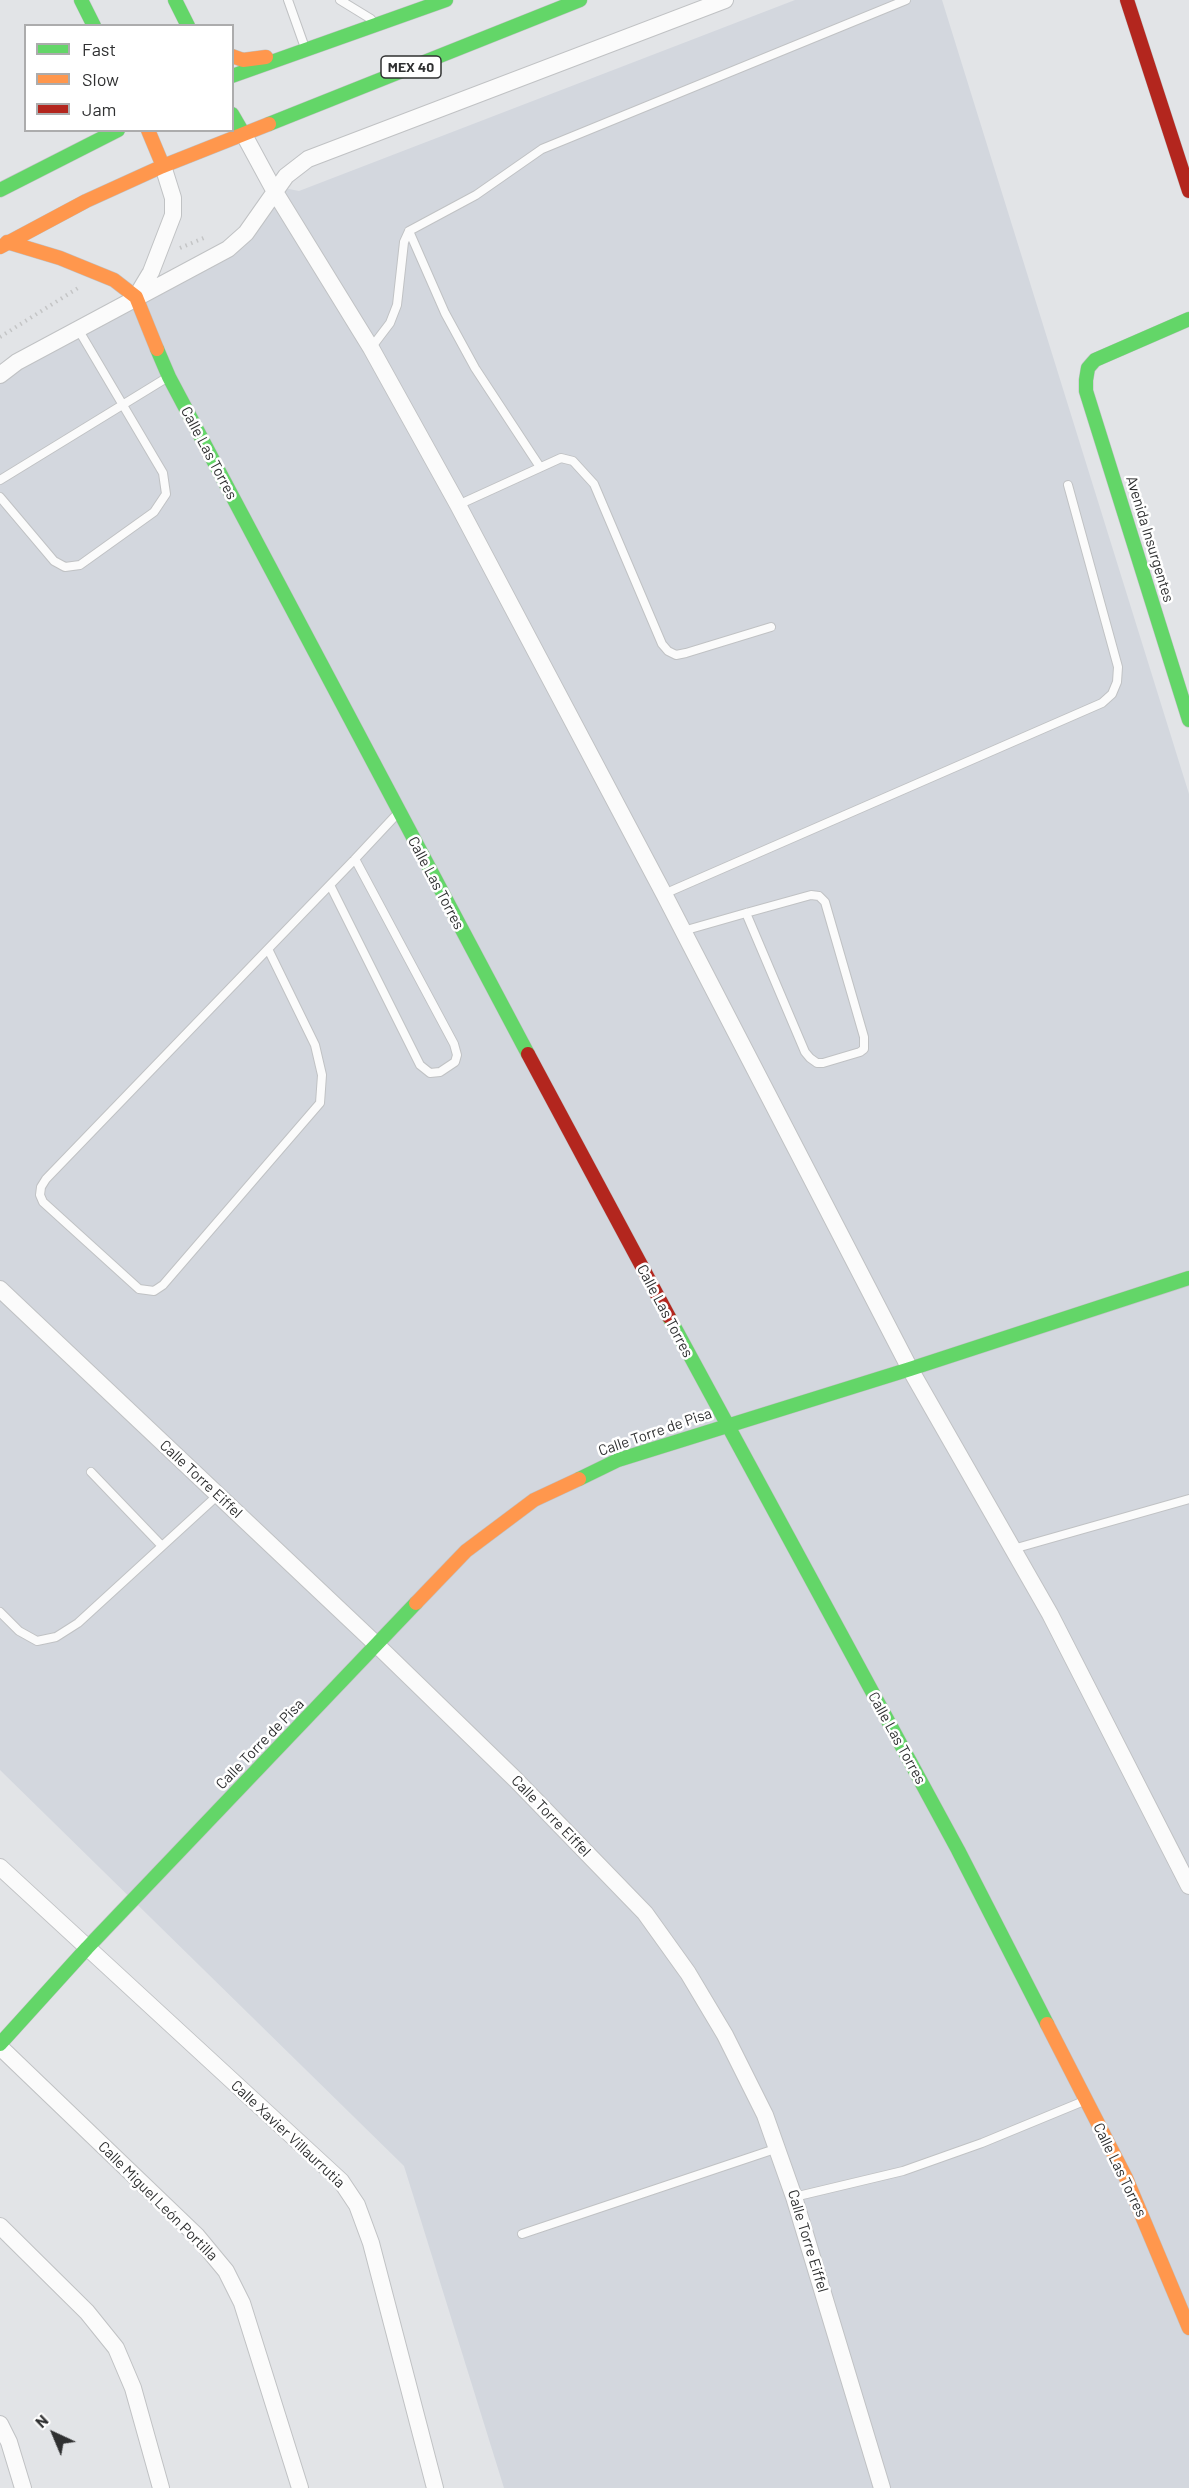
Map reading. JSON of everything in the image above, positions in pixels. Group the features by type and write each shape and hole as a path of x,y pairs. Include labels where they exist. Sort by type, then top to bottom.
{"main road":[{"path":"81,0 93,24"},
{"path":"175,0 187,24"},
{"path":"234,75 444,0"},
{"name":"MEX 40","path":"4,245 86,201 163,166 580,0"},
{"path":"1127,0 1189,191"},
{"path":"234,57 243,60 285,57"},
{"path":"204,133 243,134 234,118"},
{"path":"0,190 114,132"},
{"path":"149,132 163,166"},
{"path":"4,245 60,258 94,271 114,280 136,297"},
{"name":"Calle Las Torres","path":"136,297 169,376 399,813 958,1850 1125,2178 1189,2328"},
{"name":"Avenida Insurgentes","path":"1189,319 1095,360 1088,368 1086,392 1189,720"},
{"name":"Calle Torre de Pisa","path":"0,2046 87,1948 378,1646 466,1551 534,1500 618,1460 910,1369 1189,1278"}],"street":[{"path":"0,375 17,362 233,245 246,233 286,176 308,159 725,0"},
{"path":"243,134 275,192 372,348 458,505 664,894 910,1369 1050,1614 1189,1886"},
{"path":"136,297 151,272 173,215 173,198 163,166"},
{"name":"Calle Torre Eiffel","path":"0,1289 378,1646 516,1780 645,1913 688,1973 725,2035 765,2115 794,2197 882,2488"},
{"name":"Calle Xavier Villaurrutia","path":"0,1867 341,2181 357,2205 371,2243 435,2488"},
{"name":"Calle Miguel León Portilla","path":"0,2046 197,2236 226,2271 242,2303 300,2488"},
{"path":"0,2226 87,2312 116,2348 133,2388 161,2488"},
{"path":"0,2424 9,2442 23,2488"}],"lane":[{"path":"288,0 305,48"},
{"path":"340,0 379,24"},
{"path":"372,348 390,323 398,305 404,242 408,231 476,195 542,149 906,0"},
{"path":"408,231 445,313 475,368 540,467"},
{"path":"0,497 54,561 65,567 81,565 154,512 166,494 163,473 78,329"},
{"path":"0,480 169,376"},
{"path":"458,505 540,467 561,459 573,461 594,483 662,644 669,651 676,655 686,653 771,627"},
{"path":"664,894 1102,703 1112,693 1117,682 1118,667 1068,484"},
{"path":"268,949 315,1045 322,1075 320,1103 163,1285 154,1291 140,1289 43,1202 40,1195 41,1187 54,1171 399,813"},
{"path":"330,885 420,1065 430,1073 441,1072 455,1062 457,1055 454,1044 356,859"},
{"path":"683,931 746,913 811,895 819,896 825,902 864,1037 864,1049 823,1063 817,1063 810,1058 805,1052 746,913"},
{"path":"91,1472 162,1545"},
{"path":"0,1612 20,1631 37,1641 56,1637 78,1623 218,1495"},
{"path":"1013,1549 1189,1499"},
{"path":"794,2197 903,2171 982,2143 1086,2100"},
{"path":"522,2234 778,2148"}],"shaded area":[{"path":"795,0 942,0 1189,794 1189,2488 504,2488 404,2166 0,1770 0,366 234,241 274,186 299,191"}],"traffic: fast":[{"path":"81,0 93,24"},
{"path":"175,0 187,24"},
{"path":"234,75 446,0"},
{"path":"269,124 580,0"},
{"path":"234,117 243,133"},
{"path":"0,190 114,132"},
{"path":"1189,319 1095,360 1088,368 1086,380 1086,391 1189,720"},
{"path":"157,349 169,377 528,1054"},
{"path":"579,1479 618,1460 910,1369 1189,1278"},
{"path":"669,1317 958,1850 1047,2024"},
{"path":"0,2044 87,1948 416,1603"}],"traffic: slow":[{"path":"234,57 243,60 266,57"},
{"path":"0,247 86,201 163,166 269,124"},
{"path":"149,132 163,166"},
{"path":"7,242 60,258 114,280 136,297 157,349"},
{"path":"416,1603 466,1551 534,1500 579,1479"},
{"path":"1047,2024 1126,2178 1189,2328"}],"traffic: jam":[{"path":"1127,0 1189,191"},
{"path":"528,1054 669,1317"}]}
